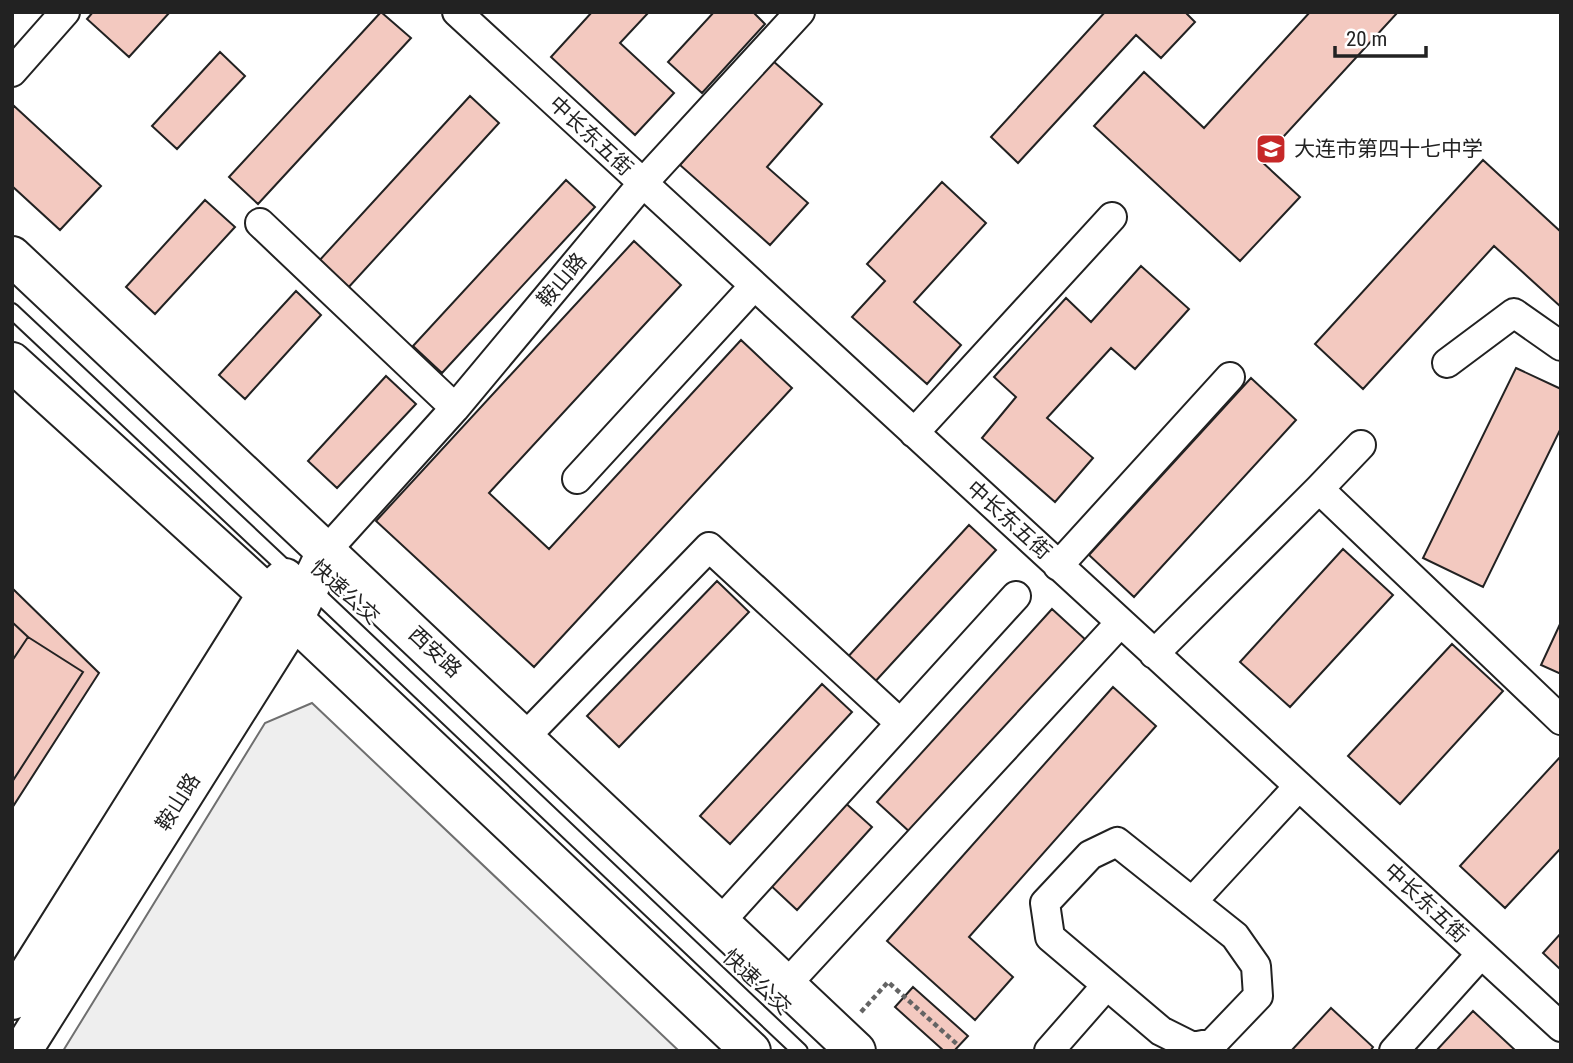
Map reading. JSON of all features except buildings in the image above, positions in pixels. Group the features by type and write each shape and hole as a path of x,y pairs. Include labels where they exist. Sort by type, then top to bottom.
{"main road":[{"name":"西安路","path":"12,256 856,1051"},
{"path":"12,362 291,593 751,1051"},
{"name":"鞍山路","path":"12,1000 291,593 327,550"},
{"name":"鞍山路","path":"22,1051 291,593"}],"street":[{"path":"12,72 65,12"},
{"name":"中长东五街","path":"457,12 1561,1027"},
{"name":"鞍山路","path":"327,550 456,408 642,184 800,12"},
{"path":"914,433 1112,217"},
{"path":"260,223 456,408"},
{"path":"577,479 754,286"},
{"path":"1447,363 1514,313 1561,346"},
{"path":"1058,566 1230,377"},
{"path":"1154,654 1361,445"},
{"path":"1319,489 1561,720"},
{"path":"525,737 709,547 901,723"},
{"path":"720,922 1016,596"},
{"path":"786,985 1120,623"},
{"path":"1192,902 1298,786"},
{"path":"1117,842 1235,936 1256,967 1258,996 1213,1043 1193,1047 1161,1031 1106,986 1050,937 1045,903 1090,855 1117,842"},
{"path":"1394,1051 1481,954"},
{"path":"1049,1051 1106,986"}],"lane":[{"name":"快速公交","path":"12,311 291,593 800,1051"}],"path":[{"path":"904,997 959,1046"}],"shaded area":[{"path":"312,703 679,1051 63,1051 265,723"}],"place":[{"name":"大连市第四十七中学","path":"1271,149"}]}
